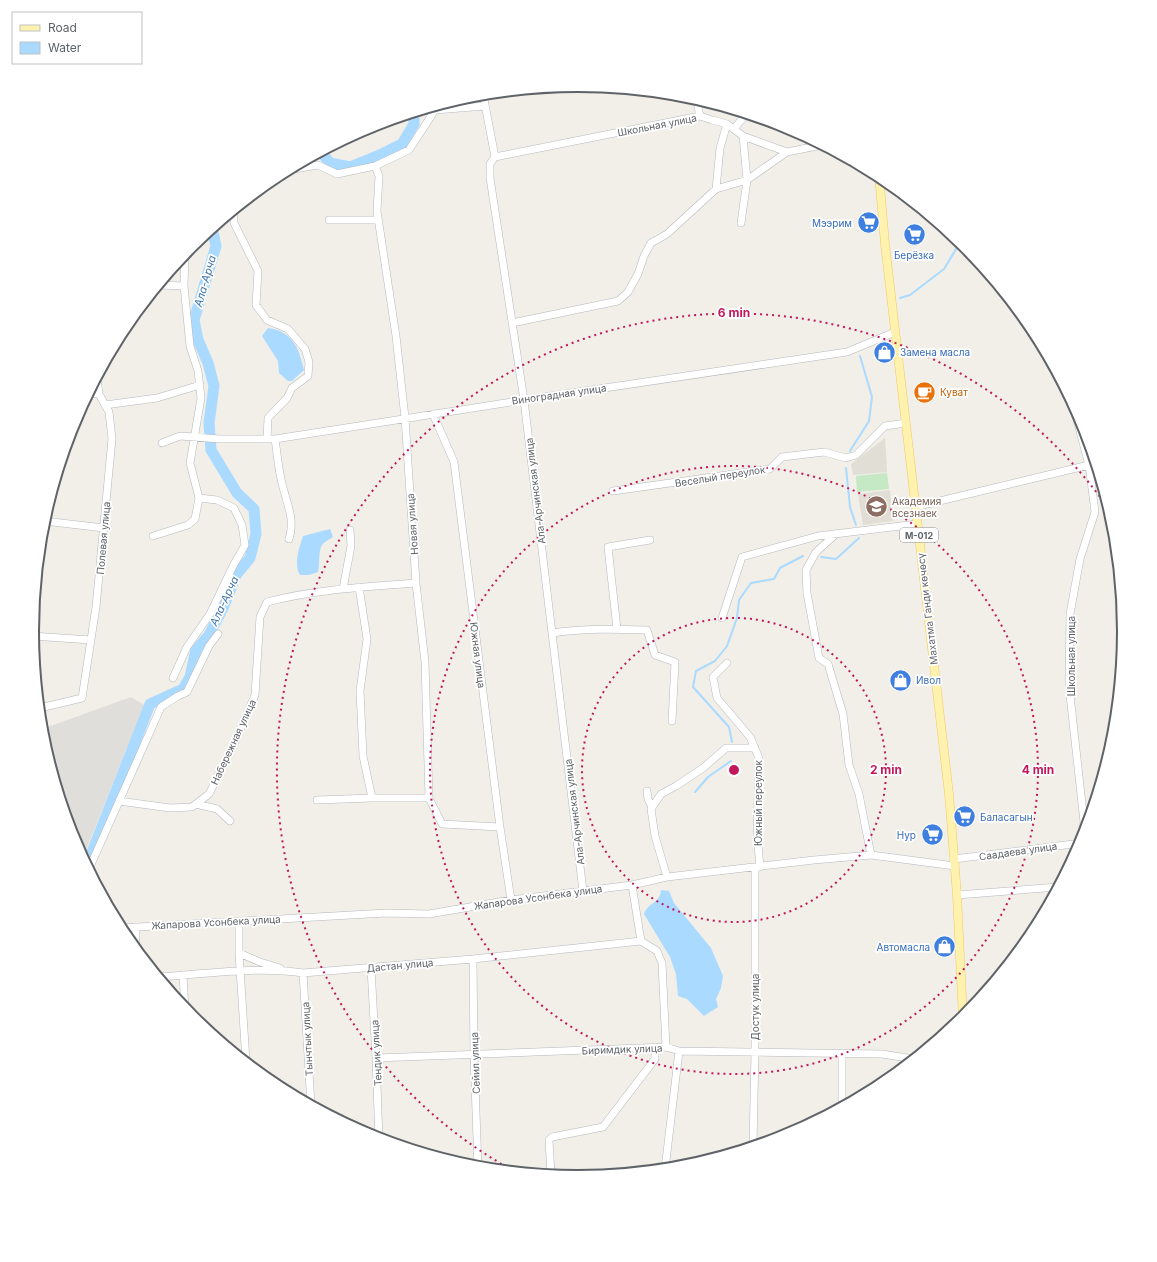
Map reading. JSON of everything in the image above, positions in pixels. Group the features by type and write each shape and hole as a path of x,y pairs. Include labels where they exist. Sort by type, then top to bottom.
{"main road":[{"name":"Махатма Ганди көчөсү","path":"880,183 885,244 949,794 957,895 963,1009"}],"street":[{"name":"Ала-Арчинская улица","path":"484,100 495,158 490,164 490,178 524,400 583,891"},
{"path":"698,105 700,116"},
{"path":"441,110 485,106"},
{"path":"303,167 318,165 337,174 375,166 409,150 434,111"},
{"name":"Школьная улица","path":"495,158 700,116 727,124 743,136 787,152"},
{"path":"734,129 743,117"},
{"path":"716,189 720,148 727,124"},
{"path":"742,223 747,180 743,136"},
{"path":"512,323 618,301 628,292 638,274 644,256 651,243 667,234 716,189 747,180 787,152 815,146"},
{"name":"Новая улица","path":"375,166 379,176 377,211 378,220 396,336 405,418 416,583 425,662 429,798 442,824 500,827"},
{"path":"233,216 234,222 258,272 256,305 267,320 288,329 305,349 310,362 308,376 292,388 287,398 268,418 267,439"},
{"path":"328,220 378,220"},
{"path":"153,536 188,526 195,520 199,498 190,463 201,398 198,371 190,346 184,286 185,263"},
{"path":"165,285 184,286"},
{"name":"Виноградная улица","path":"162,443 180,436 220,440 275,439 405,418 847,352 895,332"},
{"name":"Полевая улица","path":"45,707 82,698 96,607 112,439 109,412 100,394 98,386"},
{"path":"105,405 157,398 200,386"},
{"path":"94,393 100,394"},
{"name":"Южная улица","path":"433,414 454,462 500,827 511,900"},
{"name":"Веселый переулок","path":"613,492 770,469 782,457 824,452 846,458 856,455 885,426 906,423"},
{"path":"275,439 281,480 287,498 292,529 289,539"},
{"path":"915,507 1091,465"},
{"name":"Школьная улица","path":"1085,815 1069,686 1070,614 1080,559 1095,512 1093,471"},
{"path":"173,678 187,647 210,614 232,566 245,545 242,525 234,508 217,500 199,498"},
{"path":"50,522 104,528"},
{"path":"722,618 742,557 818,536 917,524"},
{"path":"343,589 351,546 350,530"},
{"path":"836,534 816,552 806,570 807,593 819,658 828,664 843,714 849,765 859,794 871,855"},
{"path":"617,629 608,547 650,540"},
{"name":"Набережная улица","path":"196,804 208,794 235,742 254,695 260,617 267,602 292,595 359,587 416,583"},
{"path":"359,587 367,639 360,691 363,756 372,798"},
{"path":"552,632 568,630 647,630 655,655 675,662 672,721"},
{"path":"92,863 118,800 161,707 187,692 209,646 218,634"},
{"path":"39,636 91,640"},
{"name":"Южный переулок","path":"727,662 713,677 717,698 750,737 760,758 757,835 758,867"},
{"path":"667,877 651,810 660,794 676,786 703,768 726,748 755,748"},
{"path":"648,791 648,799 652,807"},
{"path":"318,800 429,798"},
{"path":"118,800 170,808 192,807 196,804 217,809 230,821"},
{"name":"Саадаева улица","path":"954,863 1073,845"},
{"name":"Жапарова Усонбека улица","path":"128,928 386,913 429,914 511,900 632,885 667,877 871,855 954,863"},
{"name":"Достук улица","path":"753,1142 758,867"},
{"path":"632,885 641,941 657,950 662,963 666,1047"},
{"path":"957,895 1053,887"},
{"path":"239,921 238,953 246,1055"},
{"path":"135,939 136,927"},
{"name":"Дастан улица","path":"164,977 240,971 293,971 303,973 371,968 641,941"},
{"path":"238,953 271,966 293,971"},
{"name":"Сейил улица","path":"473,959 474,1055 478,1161"},
{"name":"Тендик улица","path":"371,968 376,1058 378,1131"},
{"name":"Тынчтык улица","path":"303,973 311,1099"},
{"path":"183,975 184,999"},
{"path":"551,1169 549,1140 552,1138 603,1127 655,1059 655,1047"},
{"name":"Биримдик улица","path":"376,1058 666,1047 679,1050 882,1054 908,1058"},
{"path":"666,1163 679,1050"},
{"path":"842,1053 842,1101"}],"shaded area":[{"name":"Академия всезнаек","path":"885,438 887,472 853,475 851,464"},
{"name":"Академия всезнаек","path":"890,490 893,521 863,525 858,494"},
{"path":"131,697 144,705 86,850 57,771 48,727"}],"green space":[{"path":"887,473 889,489 857,492 856,476"}],"water":[{"path":"268,328 283,333 289,337 297,348 304,370 292,381 288,381 279,373 278,361 262,336"},
{"path":"330,529 333,537 322,545 318,572 309,575 300,575 297,560 303,536"},
{"path":"661,890 669,891 674,903 711,948 723,976 721,988 716,999 718,1007 704,1016 687,999 678,996 676,974 670,957 644,914 648,907 656,901"}],"waterway":[{"name":"Ала-Арча","path":"324,156 330,163 350,167 382,154 402,144 414,124 414,117"},
{"name":"Ала-Арча","path":"90,858 150,704 183,689 190,677 196,650 209,635 224,606 236,575 250,558 256,534 254,509 237,493 211,450 209,423 214,386 208,363 198,340 194,320 216,246 213,234"},
{"path":"900,298 910,295 944,269 957,247"},
{"path":"850,451 869,421 872,397 860,356"},
{"path":"846,468 850,507 856,525"},
{"path":"821,557 836,559 859,538"},
{"path":"732,742 729,727 693,687 696,671 715,661 727,646 737,618 739,600 751,583 774,579 780,568 803,556"},
{"path":"695,792 708,777 731,761"}],"place":[{"name":"Мээрим","path":"868,223"},
{"name":"Берёзка","path":"914,235"},
{"name":"Замена масла","path":"885,352"},
{"name":"Куват","path":"925,392"},
{"name":"Академия всезнаек","path":"876,507"},
{"name":"Ивол","path":"900,680"},
{"name":"Баласагын","path":"964,817"},
{"name":"Нур","path":"932,835"},
{"name":"Автомасла","path":"945,947"}]}
